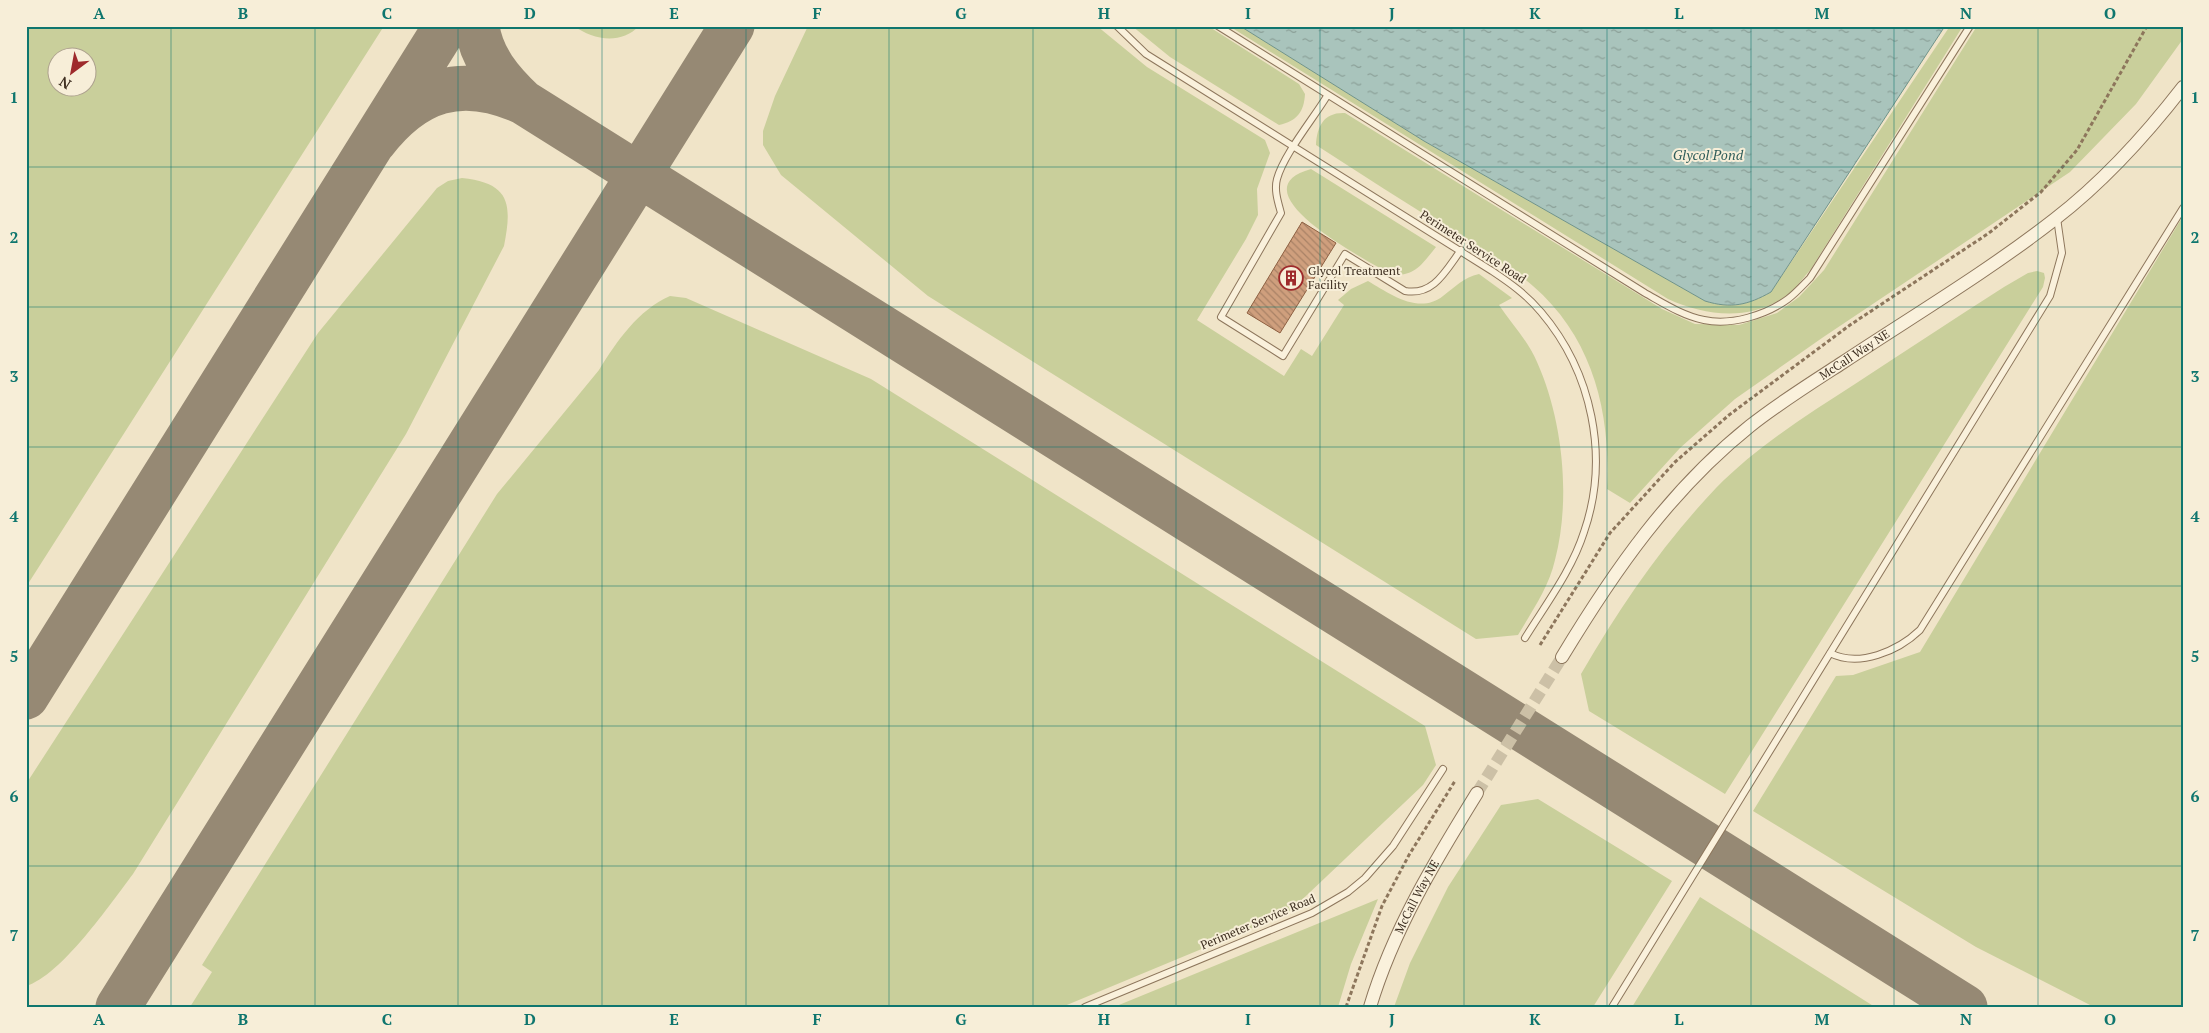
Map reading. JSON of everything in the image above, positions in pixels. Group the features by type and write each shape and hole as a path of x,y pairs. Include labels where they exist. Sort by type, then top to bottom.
{"street":[{"name":"McCall Way NE","path":"1562,658 1594,604 1632,550 1669,502 1703,467 1750,425 1800,390 1976,275 2057,218 2111,170 2183,88"},
{"name":"McCall Way NE","path":"1370,1007 1391,948 1414,900 1477,793"}],"lane":[{"name":"Perimeter Service Road","path":"1118,26 1146,54 1461,250 1523,293 1556,330 1581,378 1594,429 1595,479 1584,532 1575,556 1525,638"},
{"path":"1218,26 1327,96 1675,310 1704,320 1731,320 1763,313 1788,299 1810,278 1970,26"},
{"path":"1327,96 1295,146 1277,179 1276,193 1281,213 1221,317 1283,356 1346,254 1406,291 1415,293 1425,291 1433,286 1461,250"},
{"path":"1830,653 1851,660 1863,659 1901,645 1920,630 2183,208"},
{"path":"1612,1007 2050,296 2062,253 2057,218"},
{"name":"Perimeter Service Road","path":"1085,1007 1312,913 1348,892 1365,878 1393,846 1443,769"}],"path":[{"path":"1540,645 1610,533 1675,462 1729,415 1850,325 1989,233 2042,192 2077,150 2147,26"},
{"path":"1346,1007 1382,906 1409,855 1455,781"}],"green space":[{"path":"26,26 384,26 26,587"},
{"path":"574,26 639,26 624,36 607,38 590,35"},
{"path":"808,26 1097,26 1147,67 1265,140 1270,153 1257,189 1258,215 1246,239 1197,320 1284,376 1301,349 1312,356 1344,305 1338,300 1351,289 1368,281 1395,296 1424,304 1434,301 1464,280 1479,274 1512,298 1499,305 1529,347 1546,385 1558,434 1563,486 1560,536 1549,580 1518,635 1476,639 928,296 781,175 763,145 763,131 775,96"},
{"path":"1132,26 1208,26 1299,84 1305,94 1301,111 1291,121 1279,125 1170,57"},
{"path":"1229,26 1240,26 1424,141 1705,301 1731,305 1747,303 1771,292 1950,26 1963,26 1811,269 1791,292 1777,302 1762,308 1731,314 1699,310 1668,299"},
{"path":"1977,26 2183,26 2183,39 2136,104 2070,172 1822,338 1735,399 1680,448 1630,503 1607,489 1606,433 1594,378 1584,353 1554,307 1524,278 1504,264 1316,145 1318,132 1323,121 1332,115 1345,113 1662,309 1695,324 1739,325 1777,313 1799,297 1824,270"},
{"path":"1311,169 1436,247 1418,268 1400,275 1392,275 1336,242 1296,209 1287,193 1291,179"},
{"path":"462,178 490,185 499,191 504,198 508,219 504,246 406,434 133,874 99,920 69,954 40,980 26,986 26,784 318,333 437,188 448,181"},
{"path":"2183,216 2183,1007 2094,1007 1976,947 1753,811 1836,676 1853,675 1920,652"},
{"path":"2037,271 2044,273 2043,287 1725,794 1589,711 1581,674 1643,577 1696,510 1716,488 1748,458 1801,419 2004,287 2028,273"},
{"path":"670,296 686,298 871,379 1425,726 1436,765 1423,785 1288,913 1062,1007 190,1007 212,972 202,965 497,494 599,370 629,327 648,309"},
{"path":"1538,799 1672,881 1593,1007 1394,1007 1410,963 1448,887 1501,805"},
{"path":"1700,897 1875,1007 1632,1007"},
{"path":"1378,899 1351,964 1338,1007 1114,1007"}],"water":[{"name":"Glycol Pond","path":"1240,26 1945,26 1771,292 1747,303 1723,305 1705,301 1424,141"}],"building":[{"name":"Glycol Treatment Facility","path":"1302,222 1336,243 1280,333 1247,313"}],"taxiway":[{"path":"26,697 446,26"},
{"path":"477,26 479,38 493,68 523,102"},
{"path":"118,1007 732,26"},
{"path":"374,142 406,109 423,99 441,92 459,88 479,89 523,102 1965,1007"}],"tunnel":[{"path":"1477,793 1562,657"}],"place":[{"name":"Glycol Treatment Facility","path":"1291,278"}]}
